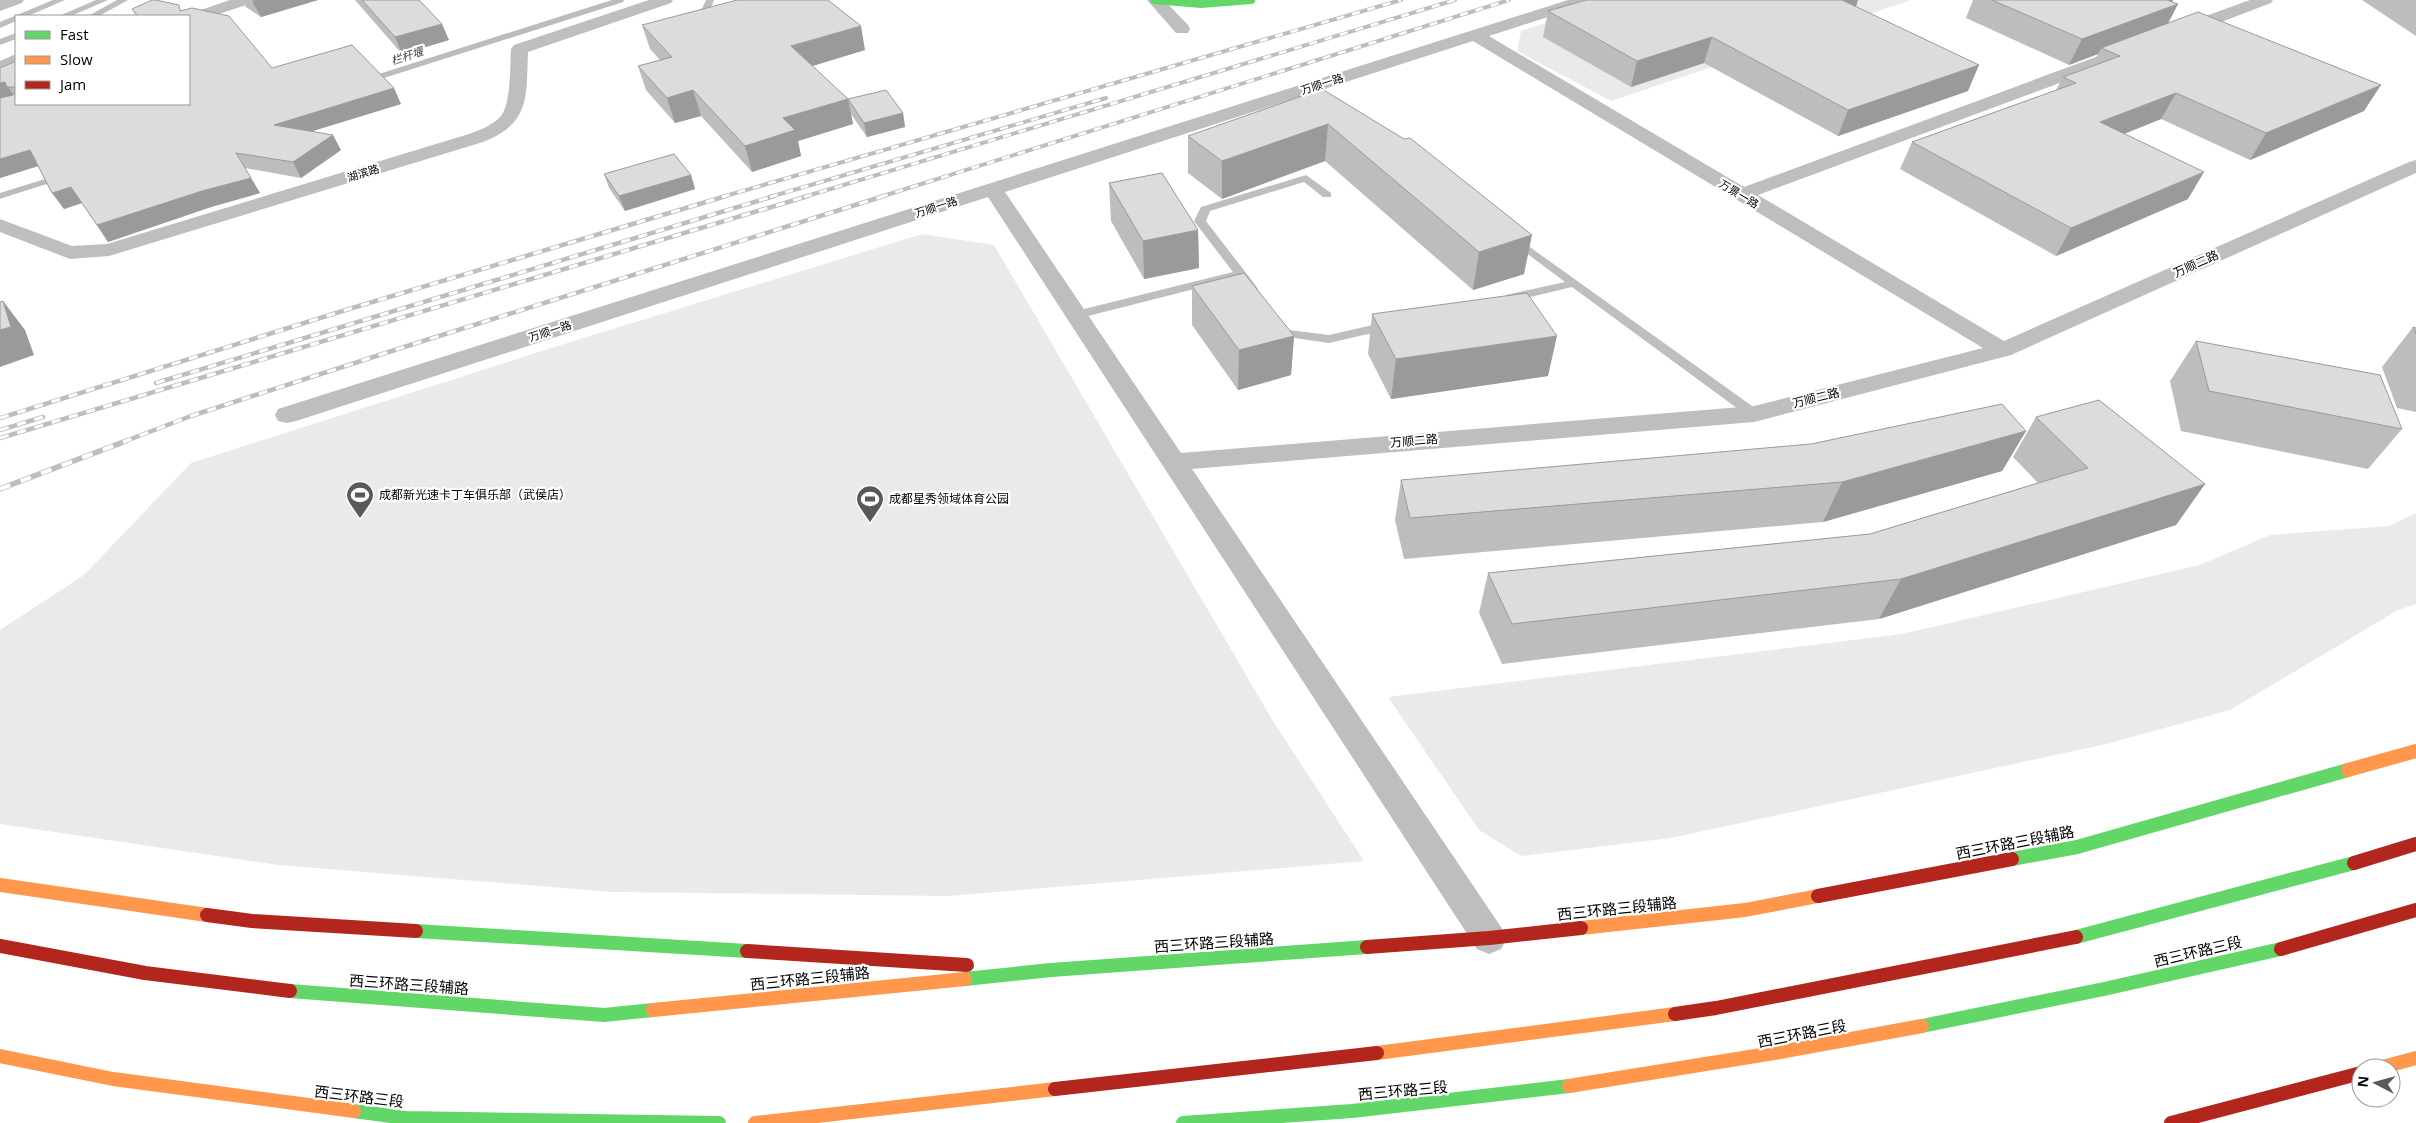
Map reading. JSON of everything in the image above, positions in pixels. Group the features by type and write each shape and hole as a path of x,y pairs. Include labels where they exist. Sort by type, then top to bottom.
{"main road":[{"path":"1155,0 1201,4 1251,0"},
{"name":"西三环路三段辅路","path":"0,946 74,961 241,987 604,1015 1051,970 1489,938 1744,910 2077,847 2416,751"},
{"path":"755,1123 1438,1046 1716,1008 2079,936 2416,844"},
{"path":"0,885 252,921 1051,970"},
{"name":"西三环路三段","path":"1183,1123 1260,1120 1504,1096 1753,1058 2012,1009 2236,960 2416,910"},
{"name":"西三环路三段","path":"3,1056 113,1079 405,1118 719,1123"},
{"path":"2401,1062 2416,1058"},
{"path":"2171,1123 2351,1076"}],"street":[{"path":"0,6 16,0"},
{"path":"190,19 246,0"},
{"name":"湖滨路","path":"0,225 70,253 109,250 476,138 493,131 513,113 520,49 665,0"},
{"path":"1155,0 1182,29"},
{"name":"万顺一路","path":"286,415 1585,0"},
{"path":"2162,38 2265,0"},
{"name":"万景一路","path":"1475,35 2003,350"},
{"path":"1741,195 2143,45"},
{"name":"万顺二路","path":"1174,462 1754,414 2003,350 2416,166"},
{"path":"993,188 1489,938"}],"lane":[{"path":"24,15 61,0"},
{"path":"66,15 104,0"},
{"path":"95,15 124,0"},
{"path":"688,26 704,16 710,0"},
{"path":"0,25 15,18"},
{"path":"0,42 15,36"},
{"path":"0,65 15,58"},
{"path":"1257,296 1200,221 1204,209 1306,178 1327,195"},
{"path":"1503,231 1754,414"},
{"path":"1076,315 1240,274"},
{"path":"1499,300 1574,283"},
{"path":"1268,311 1285,334 1329,339 1404,322"}],"shaded area":[{"path":"1617,0 1911,0 1611,101 1517,51 1521,31"},
{"path":"922,234 994,245 1273,721 1364,861 949,896 613,892 278,865 0,824 0,630 84,575 191,463 564,344"},
{"path":"2416,513 2416,604 2398,610 2230,710 2106,744 1671,838 1521,856 1479,830 1388,697 1902,634 2200,565 2270,535 2389,526"}],"building":[{"path":"156,0 179,5 180,11 192,8 229,16 272,68 352,45 394,88 274,125 333,135 293,162 236,153 251,178 202,191 97,225 71,187 52,193 30,150 0,159 0,98 13,95 15,92 15,105 190,105 190,15 137,15 132,9"},
{"path":"362,0 419,0 442,24 395,37"},
{"path":"737,0 828,0 861,26 791,46 848,99 783,118 795,130 745,146 693,90 667,98 638,66 672,57 642,25"},
{"path":"1586,0 1842,0 1979,65 1848,110 1712,37 1637,61 1548,11"},
{"path":"1992,0 2167,0 2178,4 2082,39"},
{"path":"2198,12 2381,85 2266,133 2176,93 2100,122 2204,172 2071,228 1912,142 2076,83 2063,77 2120,56 2101,48"},
{"path":"15,61 15,87 7,87 5,82 0,83 0,68"},
{"path":"1322,89 1404,139 1410,138 1532,235 1479,252 1328,124 1222,161 1188,136"},
{"path":"886,90 903,113 864,123 848,99"},
{"path":"674,154 691,175 619,196 604,174"},
{"path":"1162,173 1198,230 1143,241 1109,183"},
{"path":"1244,273 1294,336 1239,350 1192,286"},
{"path":"1527,293 1557,336 1396,359 1372,314"},
{"path":"3,301 11,327 0,330 0,302"},
{"path":"2196,341 2380,375 2402,429 2209,391"},
{"path":"2099,400 2205,484 1901,579 1512,624 1488,573 1870,534 2088,468 2036,417"},
{"path":"2002,404 2026,431 1842,482 1410,518 1401,480 1811,444"}],"waterway":[{"name":"栏杆堰","path":"372,79 621,0"},
{"name":"栏杆堰","path":"0,196 57,178"}],"railway":[{"path":"722,197 1401,0"},
{"path":"804,197 1455,0"},
{"path":"880,197 1509,0"},
{"path":"770,197 1106,98"},
{"path":"0,418 349,309 726,196"},
{"path":"156,383 774,196"},
{"path":"0,438 808,196"},
{"path":"123,442 191,416 401,348 884,196"},
{"path":"0,430 43,417"},
{"path":"0,489 126,441"}],"traffic: fast":[{"path":"1154,0 1201,4 1251,0"},
{"path":"2012,859 2077,847 2348,770"},
{"path":"2076,937 2354,863"},
{"path":"416,931 747,951"},
{"path":"965,979 1051,970 1367,947"},
{"path":"1922,1026 2104,989 2281,949"},
{"path":"290,991 604,1015 653,1010"},
{"path":"1183,1123 1352,1111 1569,1086"},
{"path":"354,1111 405,1118 719,1123"}],"traffic: slow":[{"path":"2348,770 2416,751"},
{"path":"0,885 207,915"},
{"path":"1581,928 1745,910 1818,896"},
{"path":"653,1010 965,979"},
{"path":"1377,1053 1675,1014"},
{"path":"1569,1086 1774,1053 1922,1026"},
{"path":"0,1056 113,1079 354,1111"},
{"path":"2401,1062 2416,1058"},
{"path":"755,1123 1055,1089"}],"traffic: jam":[{"path":"2354,863 2416,844"},
{"path":"1818,896 2012,859"},
{"path":"2281,949 2416,910"},
{"path":"207,915 252,921 416,931"},
{"path":"1367,947 1489,938 1581,928"},
{"path":"1675,1014 1716,1008 2076,937"},
{"path":"0,946 145,973 290,991"},
{"path":"747,951 967,965"},
{"path":"1055,1089 1377,1053"},
{"path":"2171,1123 2351,1076"}],"place":[{"name":"成都新光速卡丁车俱乐部（武侯店）","path":"360,519"},
{"name":"成都星秀领域体育公园","path":"870,523"}]}
